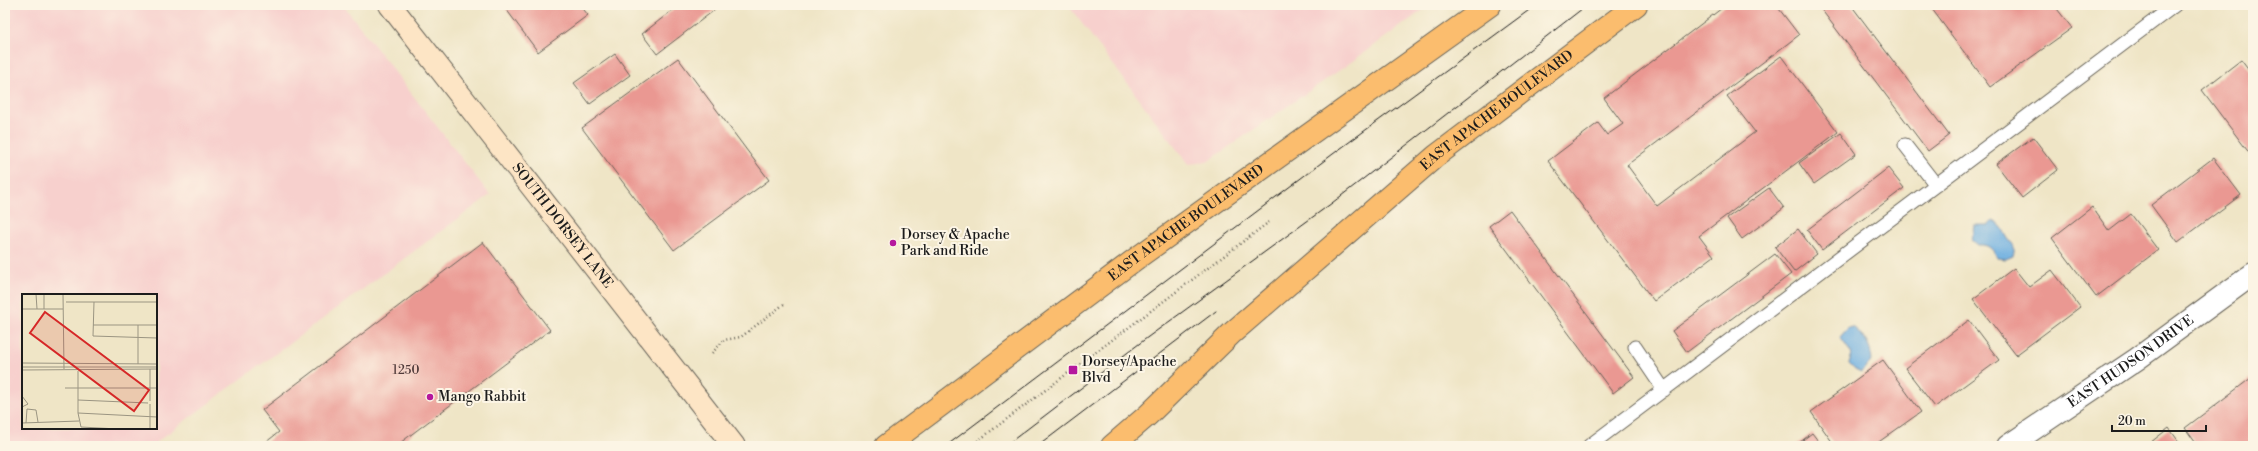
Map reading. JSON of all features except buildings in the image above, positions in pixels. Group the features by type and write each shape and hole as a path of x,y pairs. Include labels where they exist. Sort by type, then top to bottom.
{"main road":[{"name":"EAST APACHE BOULEVARD","path":"886,446 1137,258 1490,5"},
{"name":"EAST APACHE BOULEVARD","path":"1112,446 1148,415 1232,333 1436,156 1636,5"}],"street":[{"name":"SOUTH DORSEY LANE","path":"390,5 734,446"},
{"name":"EAST HUDSON DRIVE","path":"2008,446 2137,359 2253,274"}],"lane":[{"path":"1589,446 2175,5"},
{"path":"1905,145 1936,185"},
{"path":"1635,347 1664,390"}],"path":[{"path":"971,446 1269,222"},
{"path":"712,353 724,340 741,337 784,304"}],"shaded area":[{"path":"5,5 343,5 490,195 151,446 5,446"},
{"path":"1068,5 1430,5 1347,65 1207,162 1188,164"}],"water":[{"path":"1993,221 2002,227 2013,245 2013,256 2006,259 1998,258 1988,246 1978,245 1972,240 1974,225 1990,225"},
{"path":"1853,327 1866,342 1872,361 1861,372 1849,363 1852,354 1840,337 1848,328"}],"tram line":[{"path":"946,446 1333,154 1536,5"},
{"path":"1005,446 1148,337 1332,203 1587,5"},
{"path":"1038,446 1216,311"}],"place":[{"name":"Dorsey & Apache Park and Ride","path":"893,243"},
{"name":"Dorsey/Apache Blvd","path":"1073,370"},
{"name":"Mango Rabbit","path":"430,397"}]}
